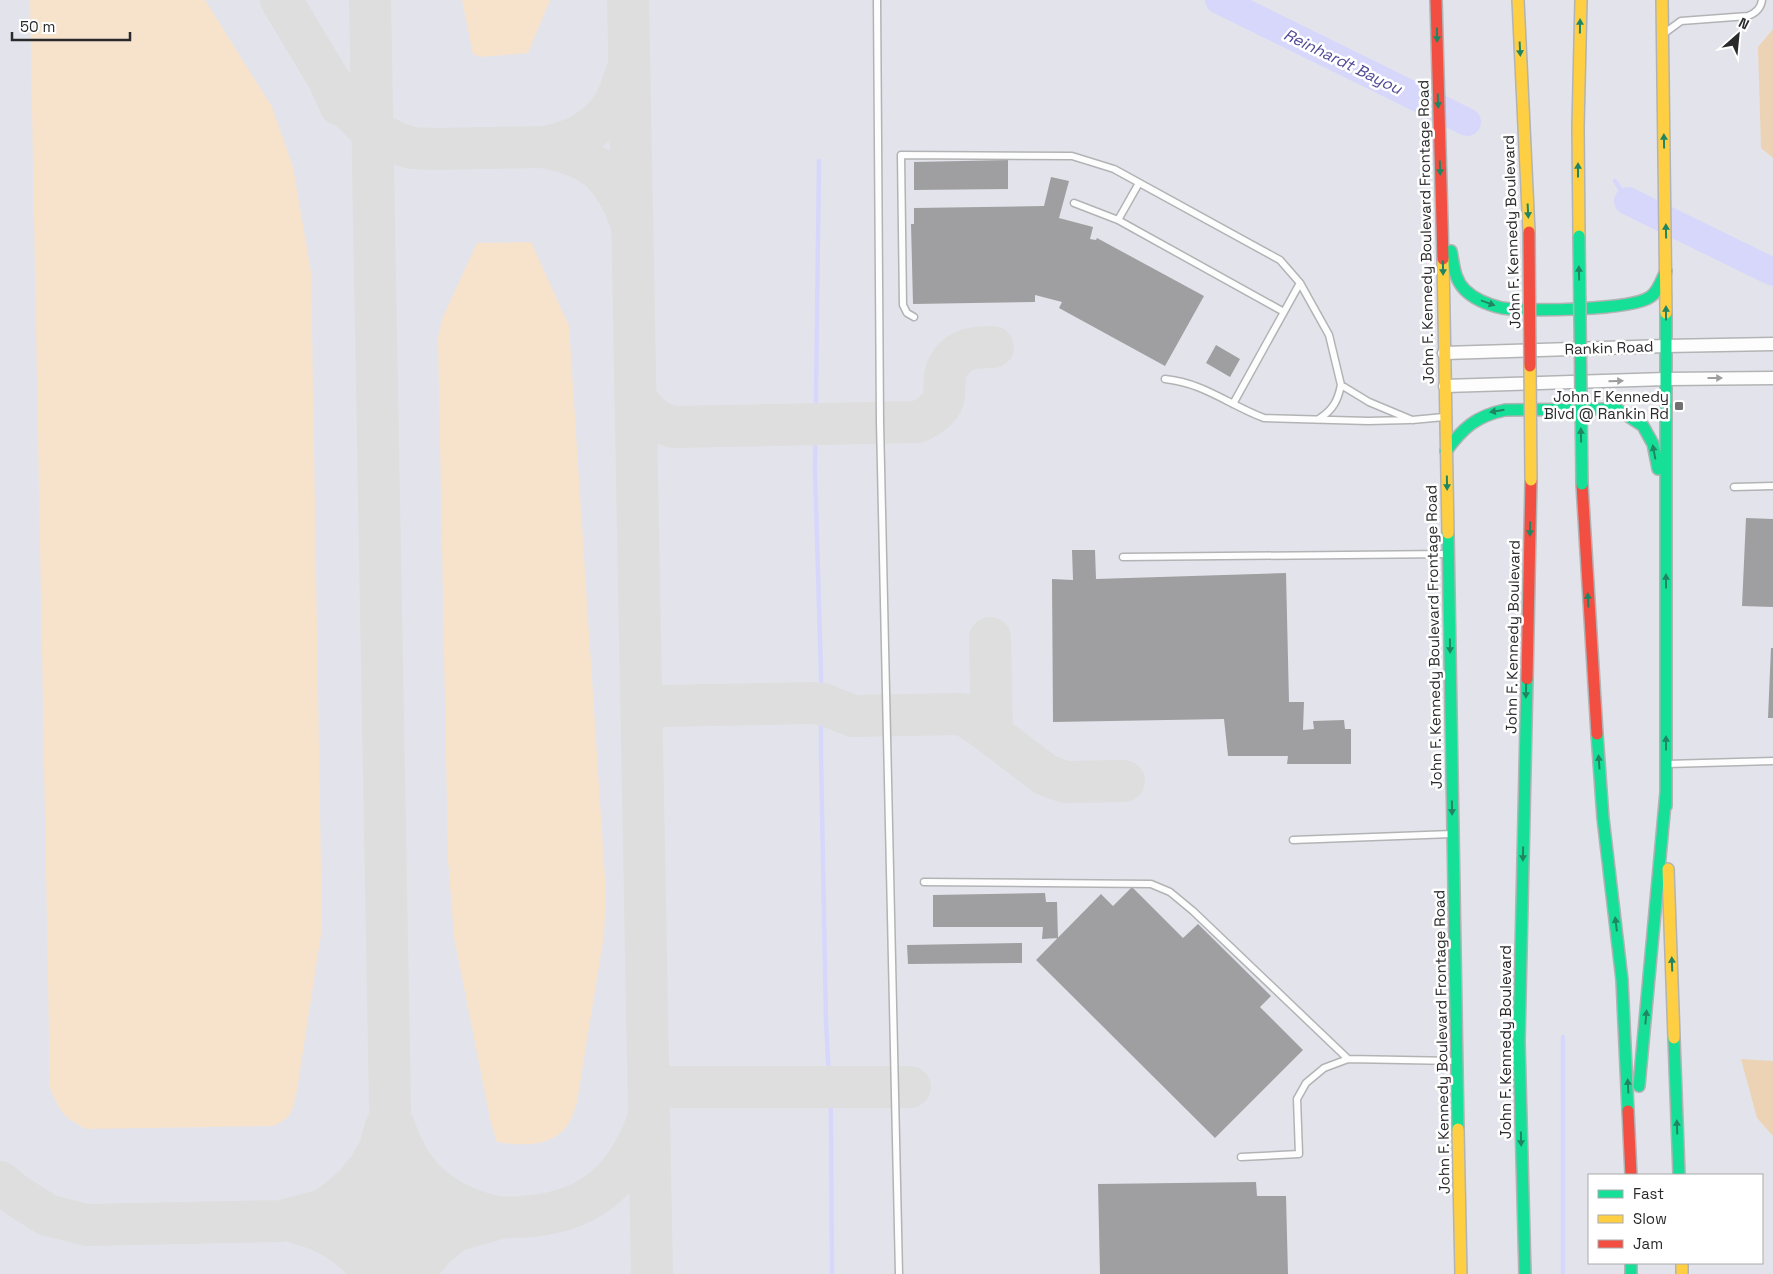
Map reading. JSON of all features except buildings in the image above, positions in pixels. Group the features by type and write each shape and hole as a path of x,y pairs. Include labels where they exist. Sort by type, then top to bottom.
{"main road":[{"name":"John F. Kennedy Boulevard Frontage Road","path":"1436,0 1442,202 1461,1274"},
{"name":"John F. Kennedy Boulevard","path":"1518,0 1529,232 1531,480 1519,1042 1525,1274"},
{"path":"1581,0 1578,127 1582,484 1603,818 1622,980 1631,1174"},
{"path":"1662,0 1666,272 1666,792 1679,1174"},
{"path":"1578,127 1592,20"},
{"path":"1442,202 1457,279 1469,293 1486,304 1504,308 1619,307 1650,297 1666,272"},
{"path":"1446,451 1459,432 1474,420 1489,412 1505,410 1617,409 1643,426 1653,444 1666,517"},
{"path":"1631,1152 1645,1033 1666,792"}],"street":[{"name":"Rankin Road","path":"1444,354 1773,344"},
{"path":"1445,386 1666,379 1773,378"}],"lane":[{"path":"877,0 881,432 899,1274"},
{"path":"1663,34 1681,21 1748,16 1755,13 1761,6 1762,0"},
{"path":"914,317 907,313 903,305 901,155 1072,156 1114,169 1280,260 1300,282 1329,335 1341,385 1334,405 1328,413 1320,418"},
{"path":"1118,220 1139,183"},
{"path":"1074,203 1118,220 1284,312"},
{"path":"1233,404 1300,282"},
{"path":"1165,379 1183,381 1198,386 1264,418 1320,418 1368,421 1412,420 1446,416"},
{"path":"1341,385 1369,402 1412,420"},
{"path":"1734,487 1773,486"},
{"path":"1123,557 1448,554"},
{"path":"1666,764 1773,761"},
{"path":"1293,840 1453,834"},
{"path":"924,882 1151,884 1170,892 1193,911 1348,1060"},
{"path":"1241,1157 1299,1154 1298,1099 1306,1083 1324,1068 1348,1060 1457,1061"}],"shaded area":[{"path":"0,0 1773,0 1773,1274 0,1274"},
{"path":"30,0 205,0 272,107 293,167 311,272 322,928 294,1103 289,1116 273,1126 86,1129 63,1113 50,1088"},
{"path":"462,0 550,0 528,53 480,57 473,54"},
{"path":"1773,29 1773,158 1761,148 1758,47"},
{"path":"531,242 569,326 606,894 604,935 574,1112 564,1130 556,1136 538,1143 517,1144 497,1142 491,1123 454,937 448,859 438,337 442,319 477,243"},
{"path":"1741,1059 1773,1061 1773,1136 1757,1118"}],"waterway":[{"name":"Reinhardt Bayou","path":"1219,0 1467,122"},
{"path":"819,161 815,471 821,674 826,1022 831,1115 832,1274"},
{"path":"1615,181 1628,201"},
{"name":"Reinhardt Bayou","path":"1628,201 1773,272"},
{"path":"1563,1037 1563,1274"}],"taxiway":[{"path":"281,0 329,80 340,105"},
{"path":"370,0 393,1274"},
{"path":"628,0 652,1274"},
{"path":"329,80 349,108 372,131 412,148 543,147 574,138 601,121 616,100 627,71"},
{"path":"543,147 575,156 598,169 616,190 630,220"},
{"path":"635,394 650,415 660,422 673,427 917,422 930,415 940,405 944,396 945,373 953,359 968,350 980,347 993,347"},
{"path":"990,638 992,734"},
{"path":"641,690 649,701 660,706 810,703 823,704 853,716 962,714 977,723 1046,775 1065,782 1124,781"},
{"path":"649,1103 658,1091 668,1087 910,1087"},
{"path":"302,1221 521,1217 565,1209 584,1202 614,1178 638,1144 647,1122"},
{"path":"0,1182 47,1215 87,1225 281,1221 323,1210 355,1185 379,1151 386,1126"},
{"path":"394,1126 410,1162 433,1188 463,1206 500,1218 454,1231 433,1249 413,1274"},
{"path":"299,1224 331,1236 350,1248 372,1274"}],"traffic: fast":[{"path":"1579,236 1582,484"},
{"path":"1451,251 1454,267 1461,286 1473,296 1502,308 1555,310 1623,305 1650,297 1660,285 1666,271"},
{"path":"1666,313 1666,806"},
{"path":"1446,451 1471,424 1486,416 1505,410 1617,409 1643,426 1653,444 1658,469"},
{"path":"1448,533 1458,1129"},
{"path":"1525,1274 1519,1042 1527,679"},
{"path":"1597,734 1603,818 1622,980 1628,1111"},
{"path":"1639,1086 1666,792"},
{"path":"1674,1038 1679,1174"},
{"path":"1631,1264 1631,1274"}],"traffic: slow":[{"path":"1518,0 1529,232"},
{"path":"1579,236 1578,127 1581,0"},
{"path":"1662,0 1666,313"},
{"path":"1443,259 1448,533"},
{"path":"1530,366 1531,480"},
{"path":"1668,869 1674,1038"},
{"path":"1458,1129 1461,1274"},
{"path":"1682,1264 1682,1274"}],"traffic: jam":[{"path":"1436,0 1443,259"},
{"path":"1529,232 1530,366"},
{"path":"1527,679 1531,480"},
{"path":"1582,484 1597,734"},
{"path":"1628,1111 1631,1174"}],"place":[{"name":"John F Kennedy Blvd @ Rankin Rd","path":"1679,406"}]}
